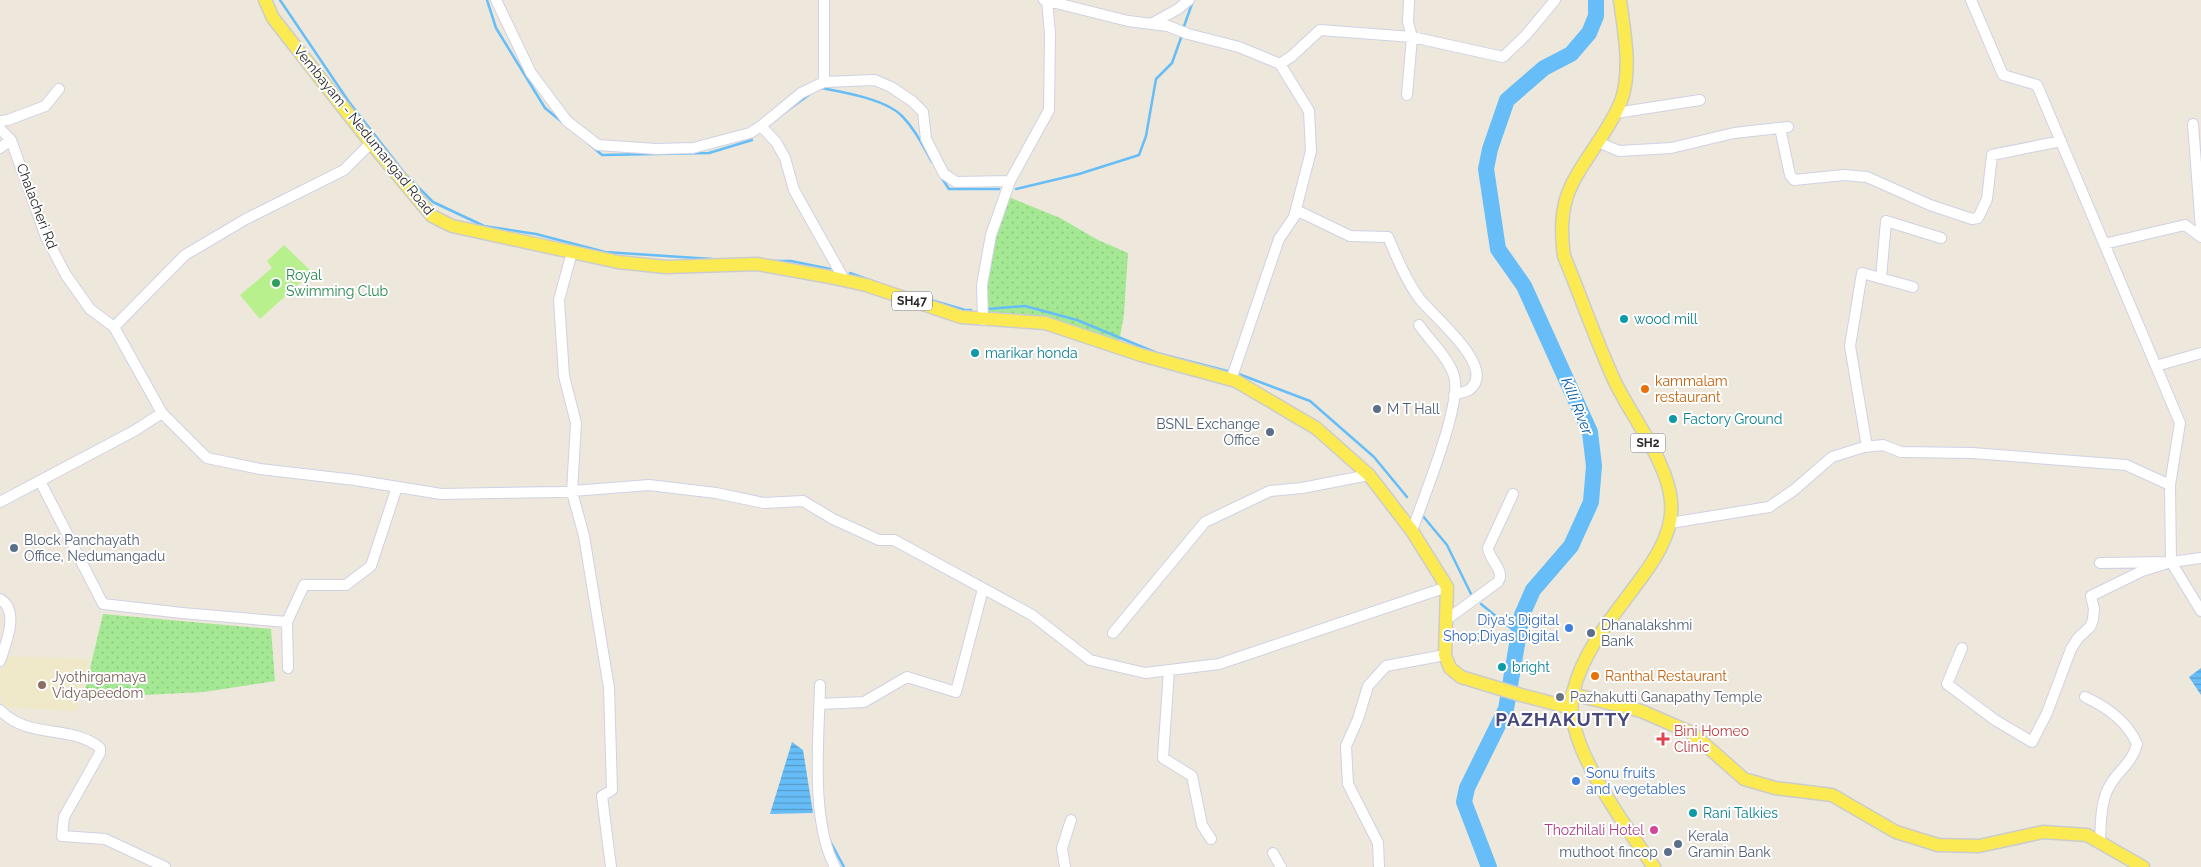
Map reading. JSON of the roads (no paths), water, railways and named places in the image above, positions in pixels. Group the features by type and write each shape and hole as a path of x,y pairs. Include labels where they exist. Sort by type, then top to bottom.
{"main road":[{"name":"Vembayam - Nedumangad Road","path":"265,0 273,18 371,143 432,216 452,226 618,262 666,267 758,264 846,281 866,285 961,317 1045,323 1141,355 1231,380 1259,393 1316,428 1369,475 1412,531 1447,587"},
{"name":"SH2","path":"1620,0 1626,46 1626,76 1623,96 1616,113 1566,195 1561,235 1564,256 1615,381 1666,479 1671,502 1670,523 1664,542 1654,560 1590,649 1580,670 1572,694 1570,708 1577,738 1597,779 1654,867"},
{"path":"1447,587 1446,655 1450,668 1462,677 1521,696 1570,708"},
{"path":"1572,694 1641,712 1692,733 1744,779 1775,788 1832,795 1896,832 1938,845 1978,846 2044,832 2086,835 2143,867"}],"street":[{"path":"496,0 531,73 566,120 598,144 656,149 694,148 750,133 801,93 824,82 875,80 891,87 912,101 923,112 926,140 944,174 956,182 1010,181"},
{"path":"824,0 824,82"},
{"path":"1151,24 1178,9 1188,0"},
{"path":"1407,95 1412,37 1408,22 1409,0"},
{"path":"1280,64 1292,56 1320,30 1412,37 1503,58 1526,35 1555,0"},
{"path":"1971,0 2003,75 2037,85 2180,423 2170,485 2170,562 2201,611"},
{"path":"983,320 982,285 991,235 1010,181 1049,110 1050,34 1046,1 1128,21 1168,26 1188,34 1239,47 1280,64 1309,111 1312,151 1294,217 1279,239 1231,380"},
{"path":"0,120 8,120 45,106 59,89"},
{"path":"1616,113 1700,100"},
{"path":"2193,124 2201,229"},
{"path":"761,126 776,142 785,158 794,190 846,281"},
{"path":"1598,142 1619,151 1671,148 1734,134 1784,127 1790,175 1794,180 1844,175 1867,177 1930,204 1972,219 1978,218 1987,199 1992,155 2061,141"},
{"name":"Chalacheri Rd","path":"0,129 10,140 46,237 90,309 114,327"},
{"path":"0,148 10,140"},
{"path":"371,143 344,170 246,219 185,255 114,327 162,413 207,458 260,469 355,480 441,494 572,492 649,485 716,493 764,503 803,502 879,540 894,540 1032,615 1090,660 1146,673 1219,664 1447,587"},
{"path":"1296,210 1350,236 1388,237 1404,273 1419,299 1468,352 1474,362 1477,376 1475,383 1468,390 1454,395"},
{"path":"1881,278 1886,221 1941,238"},
{"path":"2104,244 2185,225 2201,238"},
{"path":"572,252 559,300 564,376 576,423 572,492 584,536 609,688 612,790 602,796 610,867"},
{"path":"1867,447 1850,346 1862,273 1913,287"},
{"path":"1412,531 1449,426 1455,377 1449,364 1418,326"},
{"path":"2156,366 2201,353"},
{"path":"0,502 134,431 162,413"},
{"path":"1670,523 1769,507 1794,490 1832,457 1867,447 1883,445 1901,452 1972,454 2126,464 2170,485"},
{"path":"1113,633 1205,522 1270,491 1302,488 1369,475"},
{"path":"40,481 103,604 287,622"},
{"path":"288,668 287,622 304,585 346,585 372,566 397,487"},
{"path":"1446,620 1501,578 1500,572 1488,554 1488,548 1513,494"},
{"path":"2100,563 2170,562 2201,558"},
{"path":"1962,648 1947,684 1995,720 2032,742 2054,695 2071,649 2078,638 2090,627 2093,620 2094,609 2091,596 2142,571 2170,562"},
{"path":"820,704 864,702 906,677 956,692 983,589"},
{"path":"0,599 8,605 11,617 0,661"},
{"path":"1379,867 1378,843 1348,784 1346,746 1358,719 1368,686 1386,666 1446,655"},
{"path":"1168,670 1164,758 1192,776 1202,825 1211,839"},
{"path":"820,685 819,809 823,836 835,867"},
{"path":"2085,697 2105,706 2132,732 2137,744 2131,760 2110,784 2105,797 2100,842"},
{"path":"0,710 9,720 25,727 93,742 100,748 100,753 64,817 62,836 105,839 165,867"},
{"path":"1065,867 1062,848 1071,820"},
{"path":"1273,853 1281,867"}],"water":[{"path":"2201,668 2201,695 2189,677"},
{"path":"792,742 803,750 813,813 770,814"}],"waterway":[{"path":"280,0 349,102 406,175 433,202 484,226 536,234 605,252 712,259"},
{"path":"487,0 496,28 545,108 562,122"},
{"name":"Killi River","path":"1489,867 1464,802 1467,788 1506,709 1522,615 1533,590 1571,546 1591,502 1594,466 1590,432 1524,286 1498,249 1486,169 1490,149 1507,100 1544,68 1571,54 1589,33 1596,16 1596,0"},
{"path":"1183,29 1193,1"},
{"path":"1016,189 1079,174 1139,155 1146,136 1156,79 1172,63 1182,35"},
{"path":"821,88 863,97 895,110 911,126 932,162"},
{"path":"784,113 810,94"},
{"path":"588,143 602,155 709,153 752,140"},
{"path":"941,177 949,189 999,189"},
{"path":"772,261 791,261 830,269"},
{"path":"850,273 878,283"},
{"path":"924,298 971,310"},
{"path":"987,309 1025,306 1077,320 1157,353 1231,372"},
{"path":"1236,373 1310,401 1374,457 1407,497"},
{"path":"1422,515 1447,545 1472,596"},
{"path":"1481,604 1518,634"},
{"path":"830,841 844,867"}],"place":[{"name":"Royal Swimming Club","path":"276,283"},
{"name":"wood mill","path":"1624,319"},
{"name":"marikar honda","path":"975,353"},
{"name":"kammalam restaurant","path":"1645,389"},
{"name":"M T Hall","path":"1377,409"},
{"name":"Factory Ground","path":"1673,419"},
{"name":"BSNL Exchange Office","path":"1270,432"},
{"name":"Block Panchayath Office, Nedumangadu","path":"14,548"},
{"name":"Diya's Digital Shop;Diyas Digital","path":"1569,628"},
{"name":"Dhanalakshmi Bank","path":"1591,633"},
{"name":"bright","path":"1502,667"},
{"name":"Ranthal Restaurant","path":"1595,676"},
{"name":"Jyothirgamaya Vidyapeedom","path":"42,685"},
{"name":"Pazhakutti Ganapathy Temple","path":"1560,697"},
{"name":"Bini Homeo Clinic","path":"1663,739"},
{"name":"Sonu fruits and vegetables","path":"1576,781"},
{"name":"Rani Talkies","path":"1693,813"},
{"name":"Thozhilali Hotel","path":"1654,830"},
{"name":"Kerala Gramin Bank","path":"1678,844"},
{"name":"muthoot fincop","path":"1668,852"}],"district":[{"name":"PAZHAKUTTY","path":"1563,719"}]}
